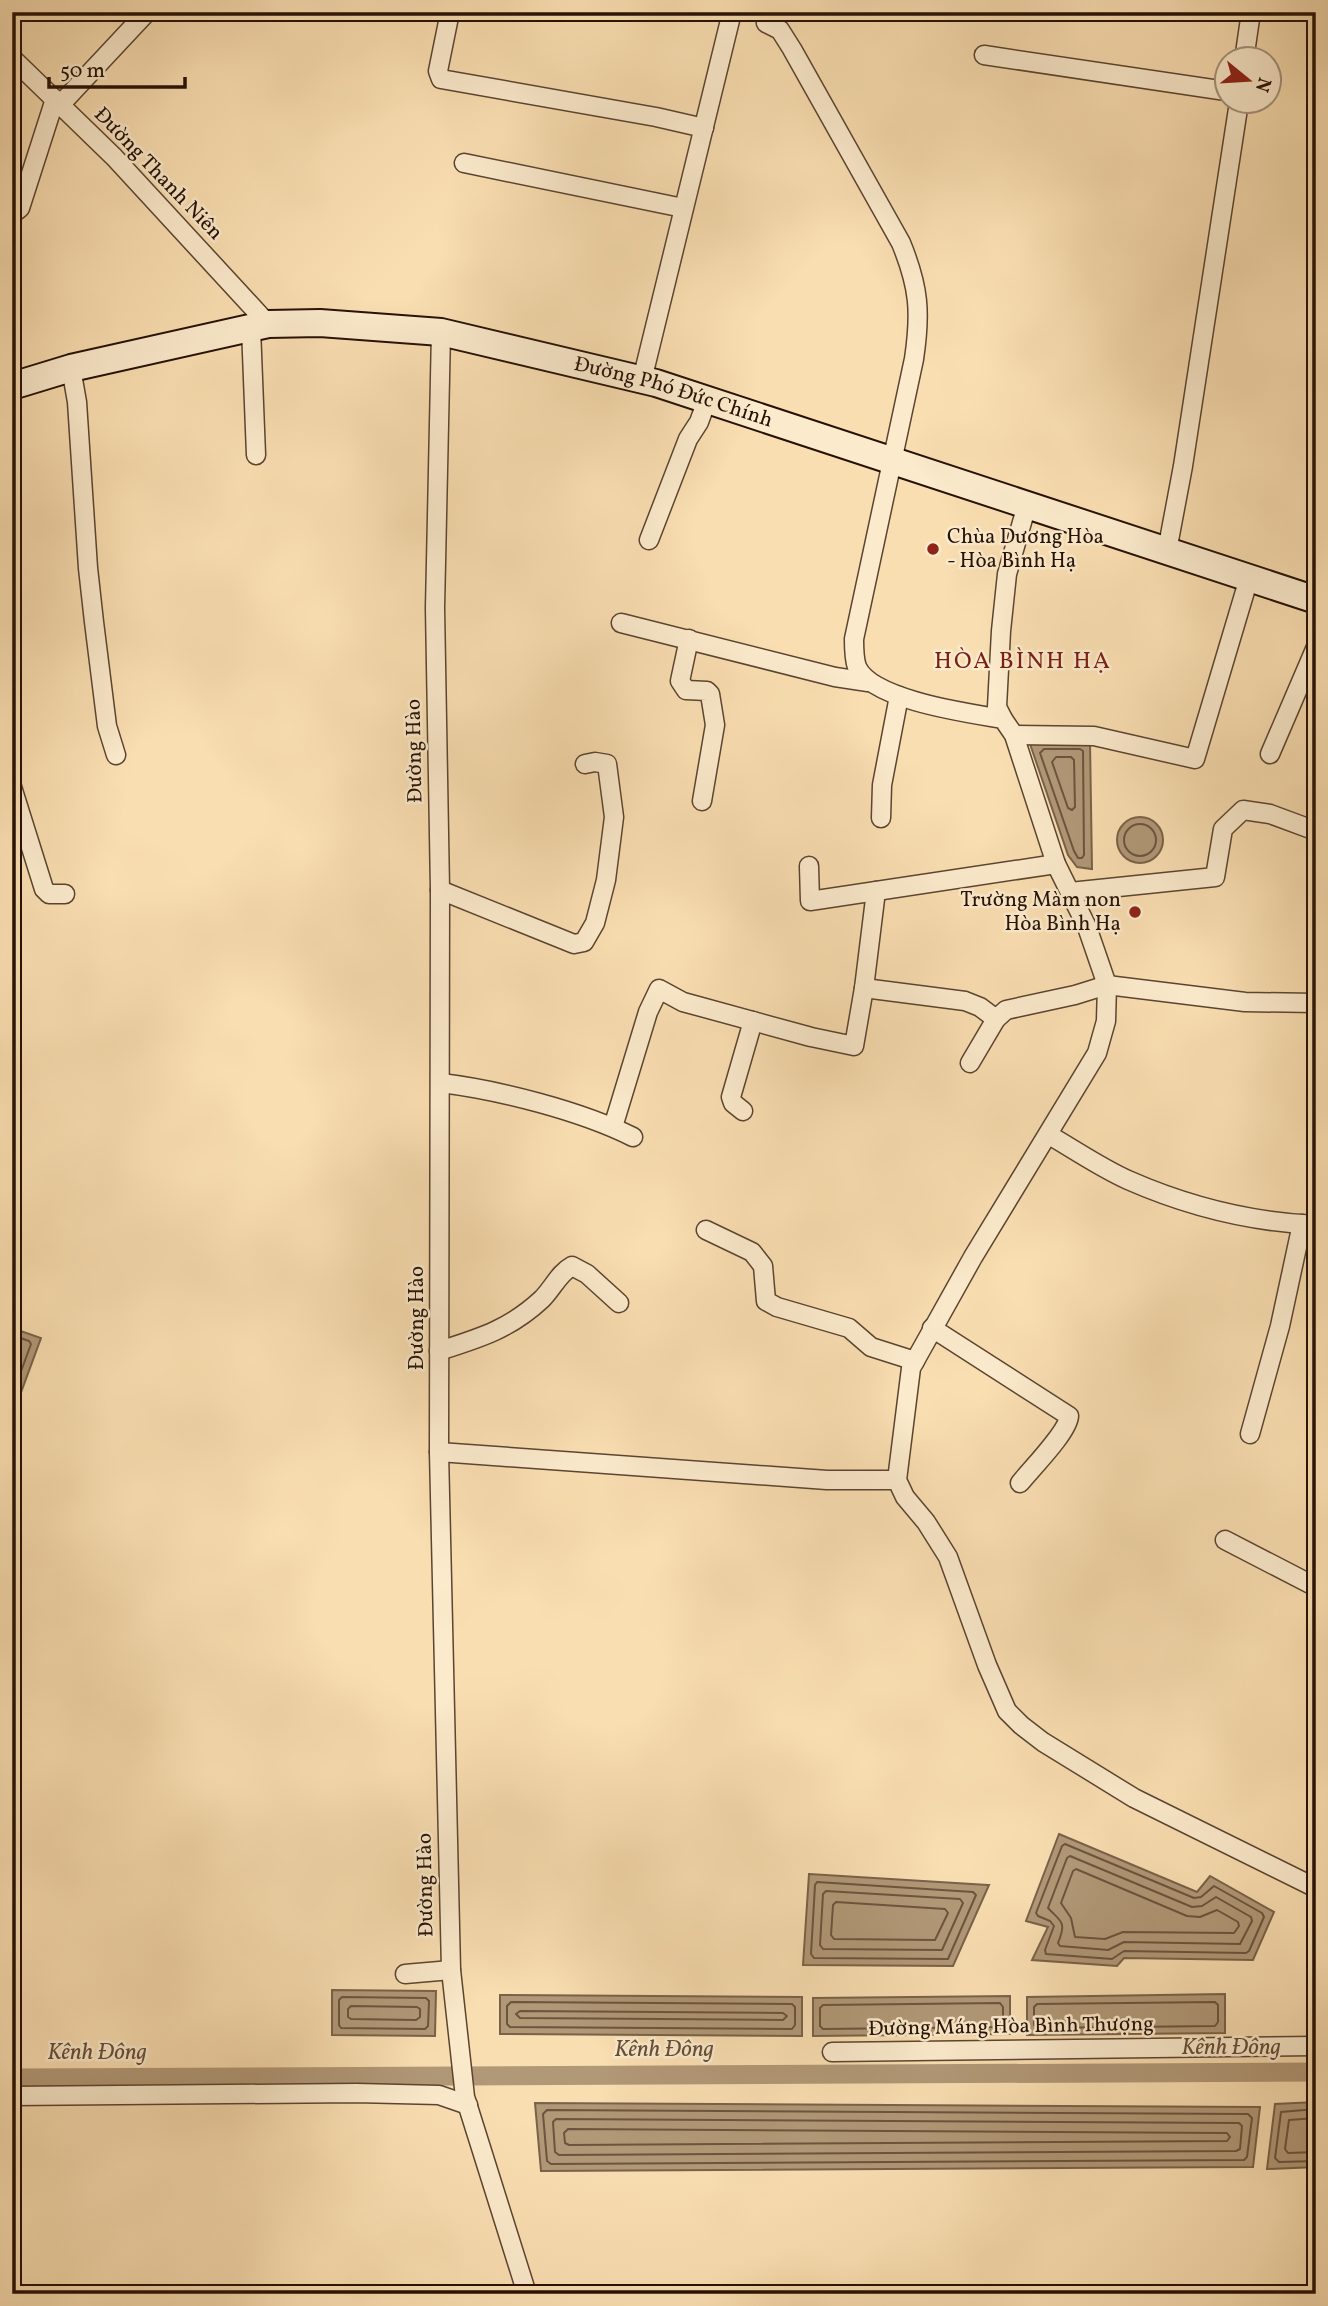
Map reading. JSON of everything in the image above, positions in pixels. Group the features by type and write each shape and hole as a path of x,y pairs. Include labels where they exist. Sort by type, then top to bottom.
{"main road":[{"name":"Đường Phó Đức Chính","path":"12,386 71,368 260,326 320,323 441,332 642,380 1249,578 1315,597"}],"street":[{"path":"12,214 20,208 57,102 147,12"},
{"path":"450,12 438,71 441,79 704,128"},
{"path":"642,380 732,12"},
{"path":"1246,46 1251,12"},
{"path":"766,23 780,30 792,49 901,243 917,291 916,346 854,639 856,666 868,682"},
{"path":"984,55 1212,89"},
{"name":"Đường Thanh Niên","path":"12,58 114,157 260,326"},
{"path":"1167,551 1183,466 1236,116"},
{"path":"464,163 683,208"},
{"path":"256,455 260,326"},
{"name":"Đường Hào","path":"441,332 435,608 441,1083 439,1452 451,1970 466,2101 527,2294"},
{"path":"71,368 77,402 91,595 107,726 116,755"},
{"path":"649,540 688,439 699,422 707,400"},
{"path":"1027,505 1007,574 997,707 1014,735 1056,864 1087,927 1107,985 1106,1021 1097,1053 932,1328 911,1368 897,1480 905,1497 926,1522 948,1556 986,1665 1007,1711 1021,1725 1043,1742 1135,1798 1316,1888"},
{"path":"1014,735 1094,736 1195,759 1249,578"},
{"path":"621,623 835,677 868,682 890,694 1003,719"},
{"path":"688,639 680,681 686,690 707,691 714,710 713,740 702,801"},
{"path":"1270,754 1316,647"},
{"path":"881,818 882,785 899,696"},
{"path":"440,891 574,943 584,942 595,923 603,899 614,817 607,764 585,764"},
{"path":"12,786 44,889 49,894 65,894"},
{"path":"1070,892 1215,877 1223,829 1243,810 1270,814 1316,831"},
{"path":"809,866 810,901 1056,864"},
{"path":"613,1127 648,1012 659,989 683,1002 854,1046 876,891"},
{"path":"970,1063 996,1018 1006,1010 1107,985 1245,1002 1316,1003"},
{"path":"864,988 965,1001 996,1018"},
{"path":"743,1111 733,1104 732,1097 753,1021"},
{"path":"441,1083 533,1103 613,1127 633,1137"},
{"path":"1049,1135 1125,1179 1179,1201 1248,1217 1309,1224 1250,1434"},
{"path":"706,1230 752,1252 763,1266 766,1301 777,1307 849,1328 871,1347 915,1361"},
{"path":"439,1351 485,1337 509,1325 541,1300 565,1270 572,1266 587,1274 619,1303"},
{"path":"932,1328 1069,1416 1069,1421 1062,1431 1020,1483"},
{"path":"439,1452 827,1480 897,1480"},
{"path":"1225,1539 1316,1587"},
{"path":"405,1974 451,1970"},
{"name":"Đường Máng Hòa Bình Thượng","path":"832,2052 1316,2046"},
{"path":"12,2096 425,2094 466,2101"}],"water":[{"path":"1029,741 1090,742 1092,869 1077,867 1068,855"},
{"path":"1140,817 1149,818 1156,824 1162,831 1162,849 1156,856 1149,862 1140,863 1131,862 1124,856 1118,849 1117,840 1118,831 1124,824 1131,818"},
{"path":"12,1328 41,1338 12,1417"},
{"path":"1059,1834 1197,1892 1210,1876 1274,1912 1253,1960 1124,1958 1117,1966 1032,1960 1048,1927 1026,1921"},
{"path":"809,1874 989,1885 953,1966 803,1965"},
{"path":"332,1990 436,1991 435,2036 332,2035"},
{"path":"1225,1994 1225,2033 1027,2035 1027,1997"},
{"path":"500,1995 802,1997 802,2036 500,2034"},
{"path":"1010,1996 1010,2034 813,2036 813,1998"},
{"path":"1316,2102 1316,2167 1267,2169 1275,2104"},
{"path":"535,2103 1260,2107 1253,2167 541,2171"}],"waterway":[{"name":"Kênh Đông","path":"12,2078 1316,2072"}],"place":[{"name":"Chùa Dương Hòa - Hòa Bình Hạ","path":"933,549"},
{"name":"Trường Màm non Hòa Bình Hạ","path":"1135,912"}],"district":[{"name":"HÒA BÌNH HẠ","path":"1023,662"}]}
